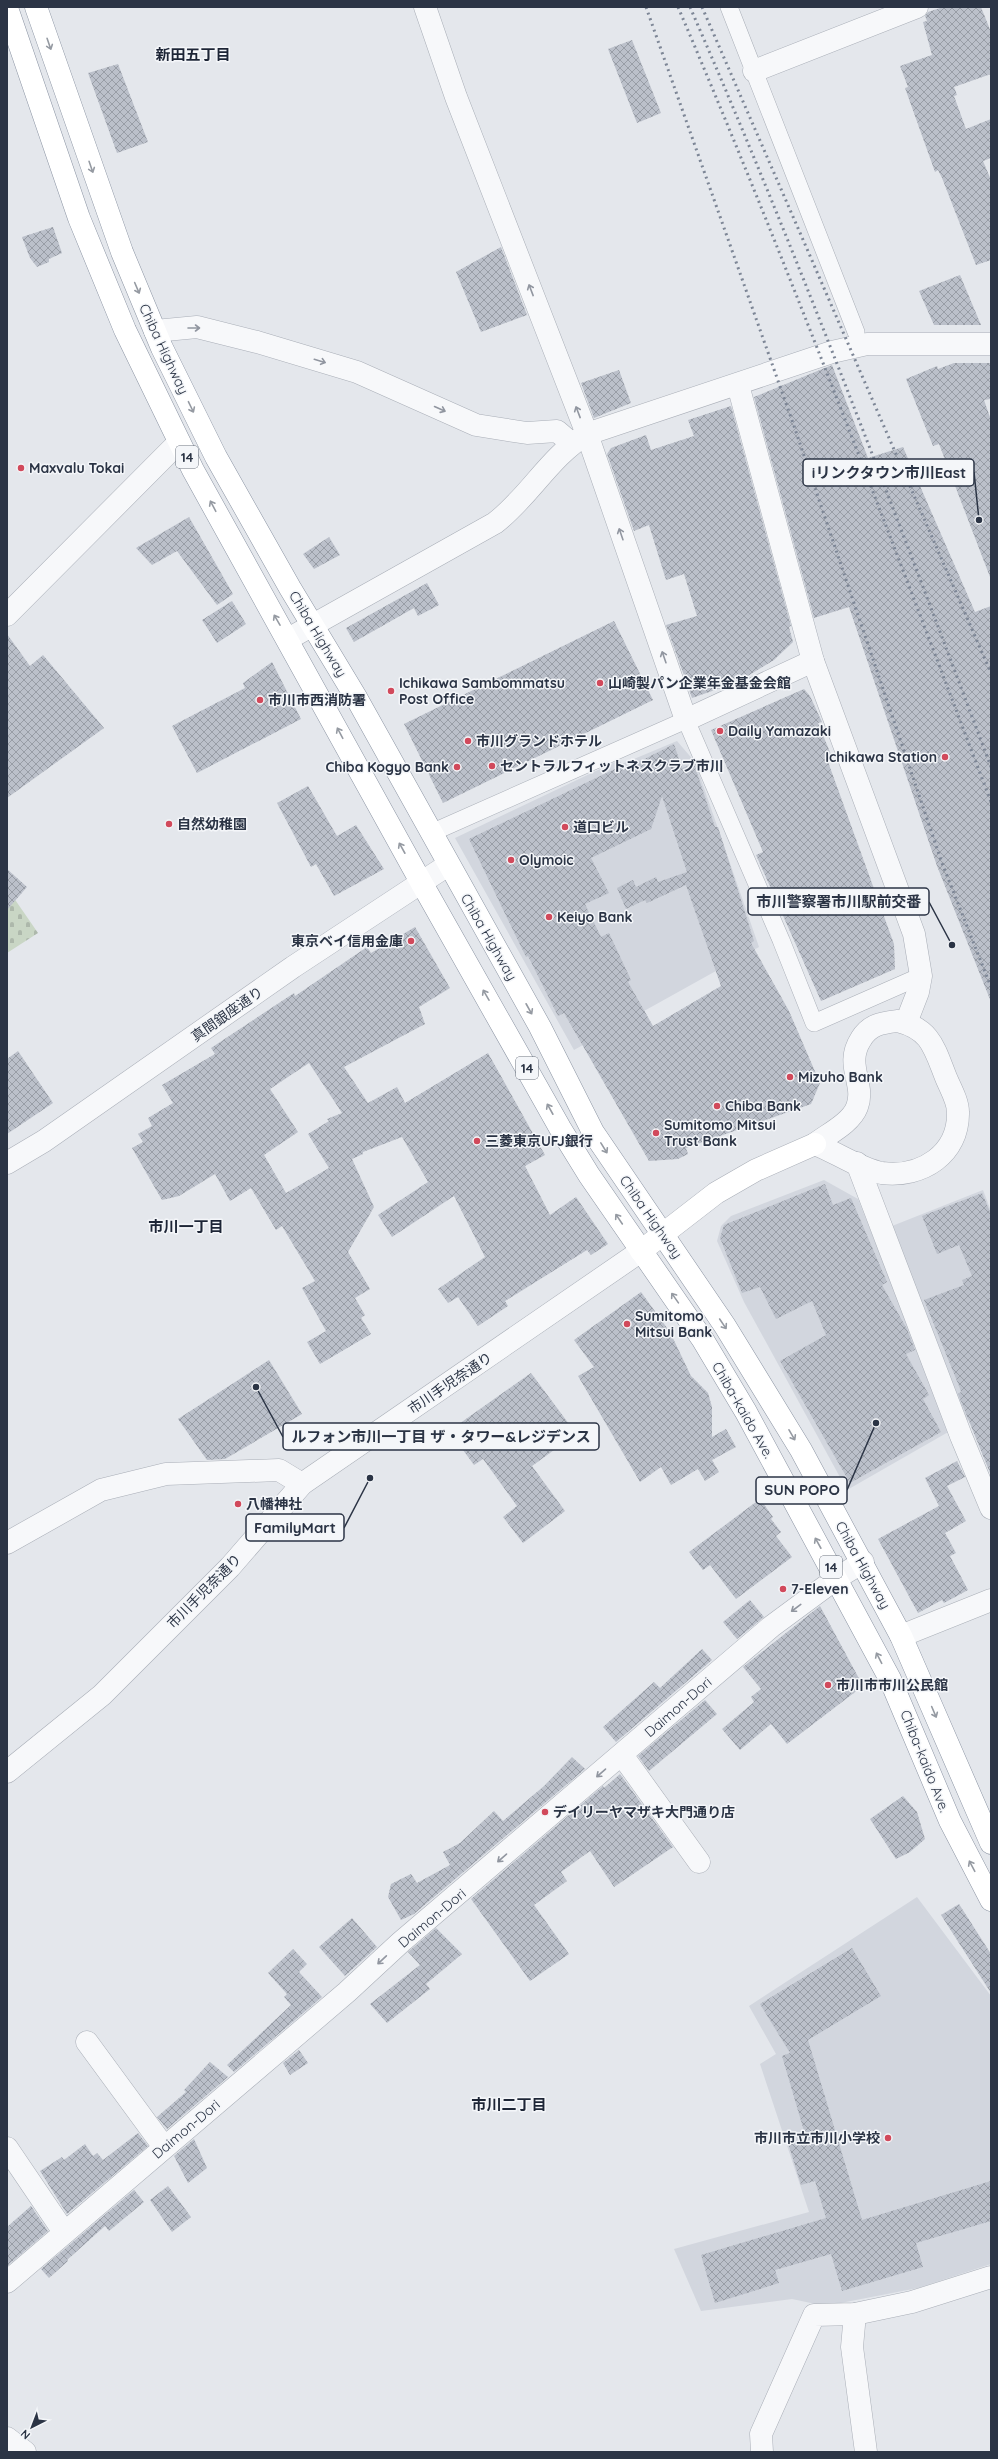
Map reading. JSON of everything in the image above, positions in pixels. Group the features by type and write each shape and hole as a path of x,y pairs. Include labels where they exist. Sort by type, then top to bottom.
{"main road":[{"name":"Chiba Highway","path":"36,7 113,229 155,331 216,457 357,699 448,865 540,1027 593,1132 775,1406 863,1562 901,1636 991,1842"},
{"name":"Chiba Highway","path":"7,8 79,218 125,330 179,442 222,524 288,639 421,882 560,1128 589,1175 641,1251"},
{"path":"641,1251 687,1214 736,1181 783,1157 815,1144"},
{"name":"Chiba-kaido Ave.","path":"641,1251 699,1334 733,1389 837,1578 890,1679 952,1828 991,1900"}],"street":[{"path":"425,7 579,439 686,720 781,940 814,1023 921,976"},
{"path":"729,7 856,332"},
{"path":"754,71 917,7"},
{"path":"155,331 197,327 257,342 357,372 476,425 527,433 557,431 579,439"},
{"path":"288,639 312,624 495,523 516,504 579,439 832,352 867,344 991,344"},
{"path":"738,385 813,660 914,934 921,976 918,992 906,1023"},
{"path":"7,615 179,442"},
{"path":"431,833 686,720 813,660"},
{"name":"真間銀座通り","path":"7,1163 44,1141 448,865"},
{"path":"898,1021 906,1023 923,1032 935,1048 958,1110 957,1130 949,1147 936,1160 917,1170 898,1174 880,1172 815,1144 852,1116 857,1107 859,1096 853,1059 856,1046 862,1036 876,1024 898,1021"},
{"path":"857,1163 961,1436 991,1508"},
{"name":"市川手児奈通り","path":"7,1772 102,1695 230,1567 302,1484 641,1251"},
{"path":"7,1543 101,1490 166,1474 279,1470 302,1484"},
{"name":"Daimon-Dori","path":"7,2282 772,1626 837,1578 863,1562"},
{"path":"901,1636 991,1600"},
{"path":"622,1755 699,1862"},
{"path":"87,2042 164,2147"},
{"path":"7,2148 64,2232"},
{"path":"762,2452 761,2434 814,2315 855,2314 912,2302 991,2277"},
{"path":"855,2314 852,2347 866,2452"},
{"path":"7,2438 25,2452"}],"shaded area":[{"path":"677,741 695,762 759,947 574,1050 455,838 619,760 622,764"},
{"path":"824,1180 858,1199 950,1431 847,1490 744,1302 717,1241 721,1226 731,1216"},
{"path":"983,1190 991,1211 991,1411 962,1423 887,1228"},
{"name":"市川市立市川小学校","path":"917,1897 991,1996 991,2264 918,2288 825,2306 792,2299 701,2311 674,2249 809,2212 760,2064 776,2054 749,2006"}],"green space":[{"path":"7,888 38,933 7,953"}],"building":[{"path":"943,7 981,7 991,32 991,74 954,87 957,95 954,96 966,129 991,119 991,158 983,161 991,180 991,260 976,265 942,178 938,170 935,172 905,88 908,87 900,66 932,55 923,22 927,21 925,16 928,12"},
{"path":"632,40 661,113 637,123 608,49"},
{"path":"118,64 148,142 117,153 88,73"},
{"path":"53,227 62,253 49,259 49,262 37,267 30,258 22,237"},
{"path":"501,247 527,315 481,332 456,272"},
{"path":"960,275 981,325 934,325 919,291"},
{"path":"954,363 991,363 991,399 984,400 991,420 990,577 939,444 933,446 906,379 937,366 938,369"},
{"name":"Ichikawa Station","path":"832,365 868,458 903,447 975,612 991,606 991,1002 937,866 849,607 814,618 754,397"},
{"path":"619,370 631,403 594,418 581,383"},
{"path":"731,406 791,626 789,627 793,642 774,660 738,682 692,698 666,625 697,616 684,574 666,580 649,525 634,531 607,454 611,448 646,435 651,450 694,436 688,420"},
{"path":"189,517 233,594 217,605 177,551 152,565 136,548"},
{"path":"329,537 340,555 314,569 303,554"},
{"path":"427,583 439,605 418,616 414,608 354,642 346,628"},
{"path":"232,601 246,624 217,643 202,620"},
{"path":"614,621 653,700 443,803 404,724"},
{"path":"7,634 30,666 43,655 104,728 7,798"},
{"path":"272,662 301,719 197,773 172,726 245,688 243,683"},
{"path":"804,689 810,696 822,722 818,723 832,757 827,759 894,944 895,969 821,1001 756,855 763,852 711,730"},
{"path":"674,744 682,768 694,764 715,827 718,827 754,941 751,943 789,1011 820,1083 811,1104 686,1148 688,1154 678,1159 649,1161 564,1013 558,1016 528,956 526,957 469,839 621,766 623,770","holes":["662,796 687,872 658,882 656,877 636,887 633,880 617,888 626,909 645,900 647,903 686,885 721,986 653,1026 628,982 631,980 609,933 601,937 585,904 609,893 591,858 651,829"]},
{"path":"308,786 337,836 356,825 384,869 334,896 316,864 311,867 277,803"},
{"path":"7,869 27,887 7,910"},
{"path":"415,927 450,988 419,1007 425,1024 344,1067 368,1103 397,1087 405,1103 488,1053 545,1155 525,1166 550,1215 576,1197 608,1244 591,1255 587,1250 505,1301 508,1306 478,1326 458,1297 448,1303 438,1289 485,1257 454,1196 392,1237 378,1215 428,1182 402,1137 363,1152 363,1154 352,1159 374,1207 348,1252 370,1289 355,1298 365,1315 361,1318 371,1334 320,1364 307,1342 326,1331 302,1288 315,1281 282,1226 276,1230 251,1188 230,1201 215,1174 179,1196 162,1200 132,1148 143,1142 138,1134 152,1126 148,1118 173,1103 162,1085 215,1054 211,1048 294,993 295,996 367,947 371,953","holes":["309,1063 342,1113 327,1119 329,1121 308,1134 329,1168 286,1193 264,1155 298,1132 270,1089"]},
{"path":"18,1051 53,1103 7,1134 7,1059"},
{"path":"825,1184 833,1205 851,1198 887,1282 882,1285 907,1329 915,1350 906,1354 929,1395 923,1399 941,1432 850,1483 780,1361 826,1335 812,1301 776,1319 760,1287 742,1293 720,1238 724,1225"},
{"path":"982,1193 991,1214 990,1473 958,1394 961,1392 959,1386 924,1300 964,1285 962,1280 972,1276 959,1245 937,1254 922,1216"},
{"path":"641,1292 670,1332 691,1376 708,1393 712,1407 712,1437 726,1429 736,1447 712,1460 719,1472 705,1481 698,1469 671,1485 661,1467 640,1482 578,1376 594,1367 574,1340"},
{"path":"269,1360 302,1414 225,1459 207,1460 178,1419"},
{"path":"531,1373 569,1424 565,1428 572,1437 532,1466 565,1511 523,1543 503,1517 517,1506 483,1459 474,1465 449,1431"},
{"path":"957,1461 965,1477 947,1486 966,1521 945,1533 956,1553 950,1556 968,1590 944,1603 942,1600 918,1613 878,1539 939,1506 925,1478"},
{"path":"760,1499 773,1517 771,1519 781,1532 776,1536 792,1557 736,1599 710,1565 703,1570 689,1552"},
{"path":"750,1600 764,1617 737,1639 723,1622"},
{"path":"820,1606 863,1686 787,1744 771,1724 740,1750 722,1729 754,1702 751,1697 761,1689 743,1667"},
{"path":"702,1649 712,1660 616,1742 603,1727 654,1682 660,1688"},
{"path":"705,1700 717,1714 649,1771 638,1756"},
{"path":"572,1757 585,1769 414,1914 401,1920 388,1897 391,1884 411,1874 417,1883 450,1865 443,1852 460,1843 494,1811 503,1821 544,1786"},
{"path":"620,1774 673,1847 614,1887 590,1851 561,1872 567,1881 534,1905 569,1954 530,1981 471,1899 603,1786 604,1788"},
{"path":"903,1796 917,1812 925,1839 910,1852 896,1859 870,1819"},
{"path":"959,1904 991,1954 991,1993 941,1915"},
{"path":"352,1918 377,1947 345,1976 319,1947"},
{"path":"436,1928 462,1954 426,1984 430,1989 387,2023 370,2004 420,1965 408,1952"},
{"path":"852,1948 881,1996 808,2040 862,2220 991,2181 991,2221 916,2243 923,2267 842,2291 831,2254 775,2270 779,2283 715,2303 701,2255 826,2218 815,2181 801,2185 788,2143 806,2138 782,2056 790,2053 760,2004"},
{"path":"293,1949 307,1964 299,1972 322,1997 234,2072 227,2065 291,2005 284,1997 287,1994 268,1973"},
{"path":"299,2050 308,2063 290,2075 283,2063"},
{"path":"210,2062 228,2077 167,2129 157,2117 186,2092 184,2090"},
{"path":"138,2133 148,2146 67,2214 40,2171 62,2157 64,2160 85,2144 93,2156 97,2153 103,2160"},
{"path":"194,2139 207,2168 188,2183 174,2156"},
{"path":"168,2186 191,2217 172,2232 150,2200"},
{"path":"134,2190 144,2202 109,2231 105,2226 49,2278 41,2269"},
{"path":"31,2206 48,2231 7,2266 7,2227"}],"railway":[{"path":"646,7 794,426 942,863 991,987"},
{"path":"678,7 800,304 991,802"},
{"path":"690,7 770,195 808,290 991,767"},
{"path":"702,7 991,673"}],"place":[{"name":"Maxvalu Tokai","path":"21,468"},
{"name":"iリンクタウン市川East","path":"979,520"},
{"name":"山崎製パン企業年金基金会館","path":"600,683"},
{"name":"Ichikawa Sambommatsu Post Office","path":"391,691"},
{"name":"市川市西消防署","path":"260,700"},
{"name":"Daily Yamazaki","path":"720,731"},
{"name":"市川グランドホテル","path":"468,741"},
{"name":"Ichikawa Station","path":"945,757"},
{"name":"セントラルフィットネスクラブ市川","path":"492,766"},
{"name":"Chiba Kogyo Bank","path":"457,767"},
{"name":"自然幼稚園","path":"169,824"},
{"name":"道口ビル","path":"565,827"},
{"name":"Olymoic","path":"511,860"},
{"name":"Keiyo Bank","path":"549,917"},
{"name":"東京ベイ信用金庫","path":"411,941"},
{"name":"市川警察署市川駅前交番","path":"952,945"},
{"name":"Mizuho Bank","path":"790,1077"},
{"name":"Chiba Bank","path":"717,1106"},
{"name":"Sumitomo Mitsui Trust Bank","path":"656,1133"},
{"name":"三菱東京UFJ銀行","path":"477,1141"},
{"name":"Sumitomo Mitsui Bank","path":"627,1324"},
{"name":"ルフォン市川一丁目 ザ・タワー&レジデンス","path":"256,1387"},
{"name":"SUN POPO","path":"876,1423"},
{"name":"FamilyMart","path":"370,1478"},
{"name":"八幡神社","path":"238,1504"},
{"name":"7-Eleven","path":"783,1589"},
{"name":"市川市市川公民館","path":"828,1685"},
{"name":"デイリーヤマザキ大門通り店","path":"545,1812"},
{"name":"市川市立市川小学校","path":"888,2138"}],"district":[{"name":"新田五丁目","path":"193,55"},
{"name":"市川一丁目","path":"186,1227"},
{"name":"市川二丁目","path":"509,2105"}]}
